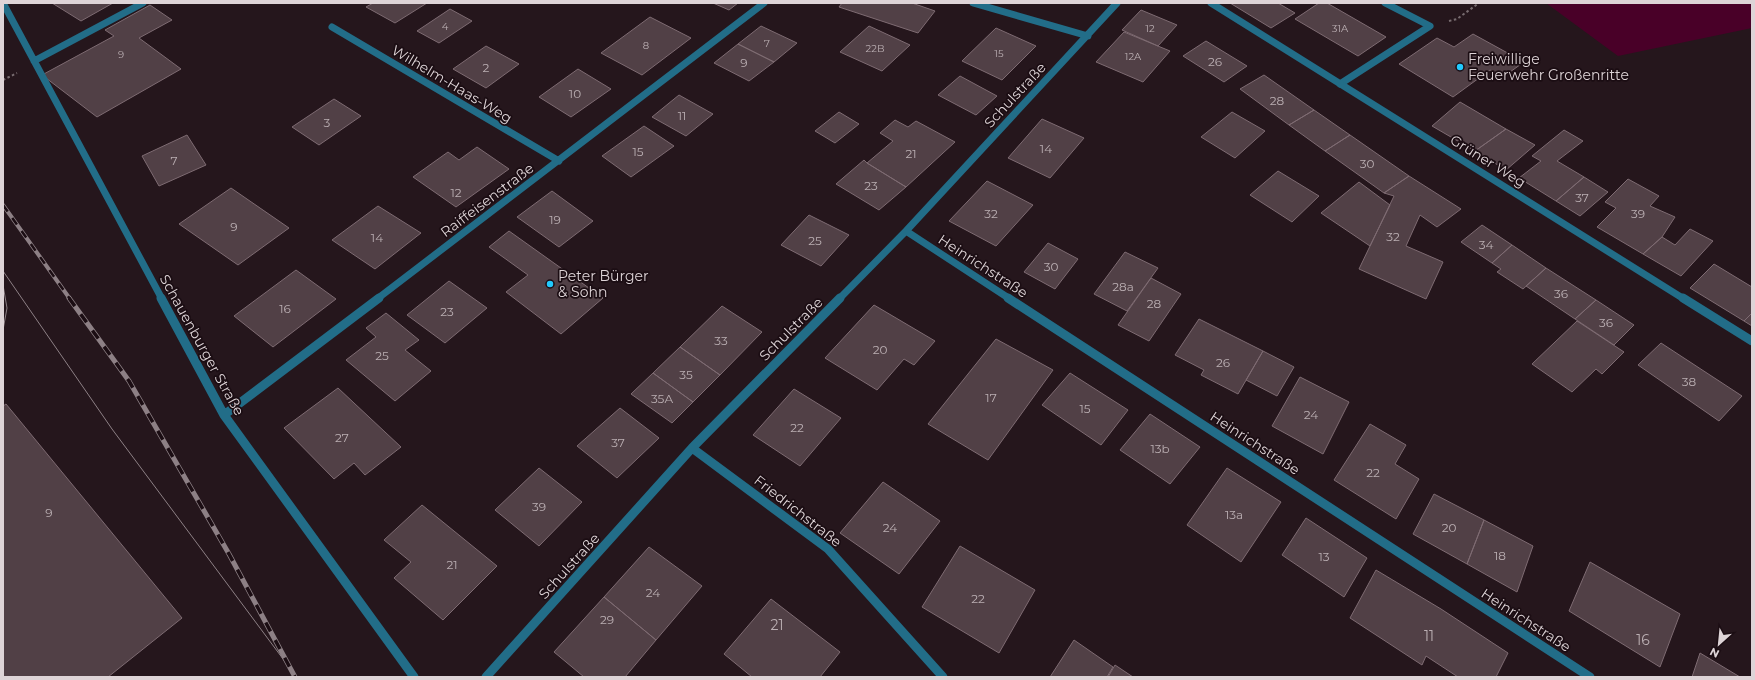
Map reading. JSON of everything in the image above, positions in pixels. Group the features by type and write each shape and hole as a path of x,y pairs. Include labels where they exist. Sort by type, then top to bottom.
{"street":[{"name":"Schauenburger Straße","path":"3,3 224,415 414,677"},
{"path":"34,61 143,3"},
{"name":"Raiffeisenstraße","path":"224,415 559,161 764,3"},
{"path":"973,3 1088,36"},
{"name":"Schulstraße","path":"486,677 692,448 906,231 1117,3"},
{"name":"Grüner Weg","path":"1211,3 1752,341"},
{"path":"1385,3 1430,26"},
{"path":"1340,84 1430,26"},
{"name":"Wilhelm-Haas-Weg","path":"332,27 559,161"},
{"name":"Heinrichstraße","path":"906,231 1590,677"},
{"name":"Friedrichstraße","path":"692,448 828,549 943,677"}],"path":[{"path":"1430,26 1457,19 1479,3"}],"shaded area":[{"path":"1546,3 1752,3 1752,28 1618,56"}],"building":[{"path":"52,3 113,3 81,21"},
{"path":"373,3 427,3 395,23 366,7"},
{"path":"713,3 738,3 729,10"},
{"path":"842,3 912,3 935,11 918,33 839,7"},
{"path":"1230,3 1278,3 1295,13 1271,28"},
{"path":"1319,3 1327,3 1386,37 1358,56 1295,19"},
{"path":"150,5 172,20 139,38 181,69 97,117 42,75 114,36 105,30"},
{"path":"450,9 472,21 439,43 417,31"},
{"path":"1141,10 1177,25 1158,46 1122,30"},
{"path":"650,17 691,38 642,75 601,53"},
{"path":"761,26 797,43 774,62 738,44"},
{"path":"869,26 910,45 882,71 840,52"},
{"path":"996,28 1036,46 1002,80 962,61"},
{"path":"1124,32 1170,51 1143,82 1096,62"},
{"name":"Freiwillige Feuerwehr Großenritte","path":"1473,34 1524,62 1503,77 1490,70 1453,97 1399,64 1437,38 1454,47"},
{"path":"1206,41 1247,66 1224,82 1183,56"},
{"path":"738,44 774,62 749,81 714,63"},
{"path":"486,46 519,64 486,88 453,69"},
{"path":"578,69 611,89 571,117 539,97"},
{"path":"1264,75 1314,110 1289,125 1240,89"},
{"path":"960,76 997,96 976,115 938,95"},
{"path":"679,95 713,114 686,136 652,117"},
{"path":"334,99 361,116 319,145 292,127"},
{"path":"1460,102 1506,129 1475,151 1432,126"},
{"path":"1314,110 1350,135 1325,151 1289,125"},
{"path":"839,112 859,124 835,143 815,131"},
{"path":"1232,112 1265,131 1235,158 1201,137"},
{"path":"1042,119 1084,138 1050,178 1008,158"},
{"path":"895,120 908,127 916,121 955,142 906,187 867,163 893,141 880,133"},
{"path":"644,126 674,146 631,177 602,156"},
{"path":"1506,129 1535,145 1506,170 1475,151"},
{"path":"1564,130 1583,141 1557,161 1584,177 1556,201 1519,178 1541,161 1532,156"},
{"path":"187,135 206,165 159,186 142,156"},
{"path":"1350,135 1409,176 1384,193 1325,151"},
{"path":"477,147 509,169 456,207 413,177 448,152 459,160"},
{"path":"864,160 906,187 879,210 836,184"},
{"path":"1278,171 1319,196 1292,222 1250,195"},
{"path":"1409,176 1461,209 1437,227 1420,215 1406,246 1443,262 1426,299 1359,269 1394,196 1384,193"},
{"path":"1584,177 1608,192 1580,216 1556,201"},
{"path":"1628,179 1659,196 1650,206 1675,217 1662,237 1643,254 1597,227 1616,208 1605,202"},
{"path":"987,181 1033,205 996,246 949,221"},
{"path":"1359,182 1390,205 1370,246 1321,213"},
{"path":"231,188 289,228 238,265 179,224"},
{"path":"552,191 593,221 559,247 517,217"},
{"path":"378,206 421,233 375,269 332,240"},
{"path":"809,215 849,235 821,266 781,245"},
{"path":"1482,225 1512,245 1492,263 1461,242"},
{"path":"1690,229 1713,241 1681,276 1643,254 1662,237 1675,245"},
{"name":"Peter Bürger & Sohn","path":"509,231 603,298 561,334 506,292 528,275 489,247"},
{"path":"1048,243 1078,259 1055,289 1024,272"},
{"path":"1512,245 1546,268 1523,289 1497,272 1501,269 1492,263"},
{"path":"1125,252 1158,268 1127,311 1094,294"},
{"path":"1714,264 1752,287 1752,313 1744,321 1690,288"},
{"path":"1546,268 1596,300 1575,319 1526,286"},
{"path":"296,270 336,299 273,347 234,316"},
{"path":"1151,278 1181,294 1149,341 1118,325"},
{"path":"449,281 487,308 445,343 407,315"},
{"path":"1596,300 1634,325 1614,345 1575,319"},
{"path":"874,305 935,341 914,365 904,359 877,390 825,358"},
{"path":"722,306 762,332 720,375 680,347"},
{"path":"386,313 419,340 405,350 431,371 395,401 346,360 376,337 366,328"},
{"path":"1752,313 1752,326 1744,321"},
{"path":"1199,319 1263,351 1238,394 1201,375 1204,370 1175,355"},
{"path":"1577,321 1624,352 1602,374 1596,369 1572,392 1532,364"},
{"path":"996,339 1053,370 988,460 928,424"},
{"path":"1661,343 1742,396 1719,421 1638,365"},
{"path":"680,347 720,375 693,402 653,373"},
{"path":"1263,351 1294,367 1277,396 1246,380"},
{"path":"653,373 693,402 672,423 631,394"},
{"path":"1070,373 1128,410 1101,445 1042,405"},
{"path":"1300,377 1349,402 1323,454 1272,426"},
{"path":"338,388 401,447 365,475 354,463 334,479 284,428"},
{"path":"794,389 841,418 800,466 753,435"},
{"path":"6,404 182,618 108,677 3,677 3,406"},
{"path":"620,408 659,438 617,478 577,446"},
{"path":"1150,414 1200,447 1170,484 1120,450"},
{"path":"1370,424 1406,445 1395,464 1419,479 1396,519 1334,480"},
{"path":"539,468 582,502 539,546 495,510"},
{"path":"1227,468 1281,502 1241,562 1187,525"},
{"path":"883,482 940,521 899,574 840,533"},
{"path":"1434,494 1484,520 1467,564 1413,534"},
{"path":"422,505 497,566 443,620 394,578 411,562 384,540"},
{"path":"1306,518 1367,558 1344,597 1282,555"},
{"path":"1484,520 1533,546 1517,592 1467,564"},
{"path":"960,546 1035,590 999,653 922,607"},
{"path":"649,547 702,586 656,640 604,597"},
{"path":"1590,562 1680,614 1660,667 1569,611"},
{"path":"1376,570 1441,609 1508,653 1496,677 1458,677 1426,656 1422,665 1350,618"},
{"path":"604,597 656,640 625,677 584,677 554,652"},
{"path":"771,599 840,652 820,677 752,677 724,654"},
{"path":"1074,640 1113,667 1107,677 1050,677"},
{"path":"1700,653 1740,677 1692,677"},
{"path":"1115,665 1133,677 1108,677"}],"tram line":[{"path":"3,271 112,429 289,667"},
{"path":"3,285 7,308 3,330"}],"railway":[{"path":"3,205 70,299"},
{"path":"69,298 129,381 229,554 295,677"}],"place":[{"name":"Freiwillige Feuerwehr Großenritte","path":"1460,67"},
{"name":"Peter Bürger & Sohn","path":"550,284"}]}
